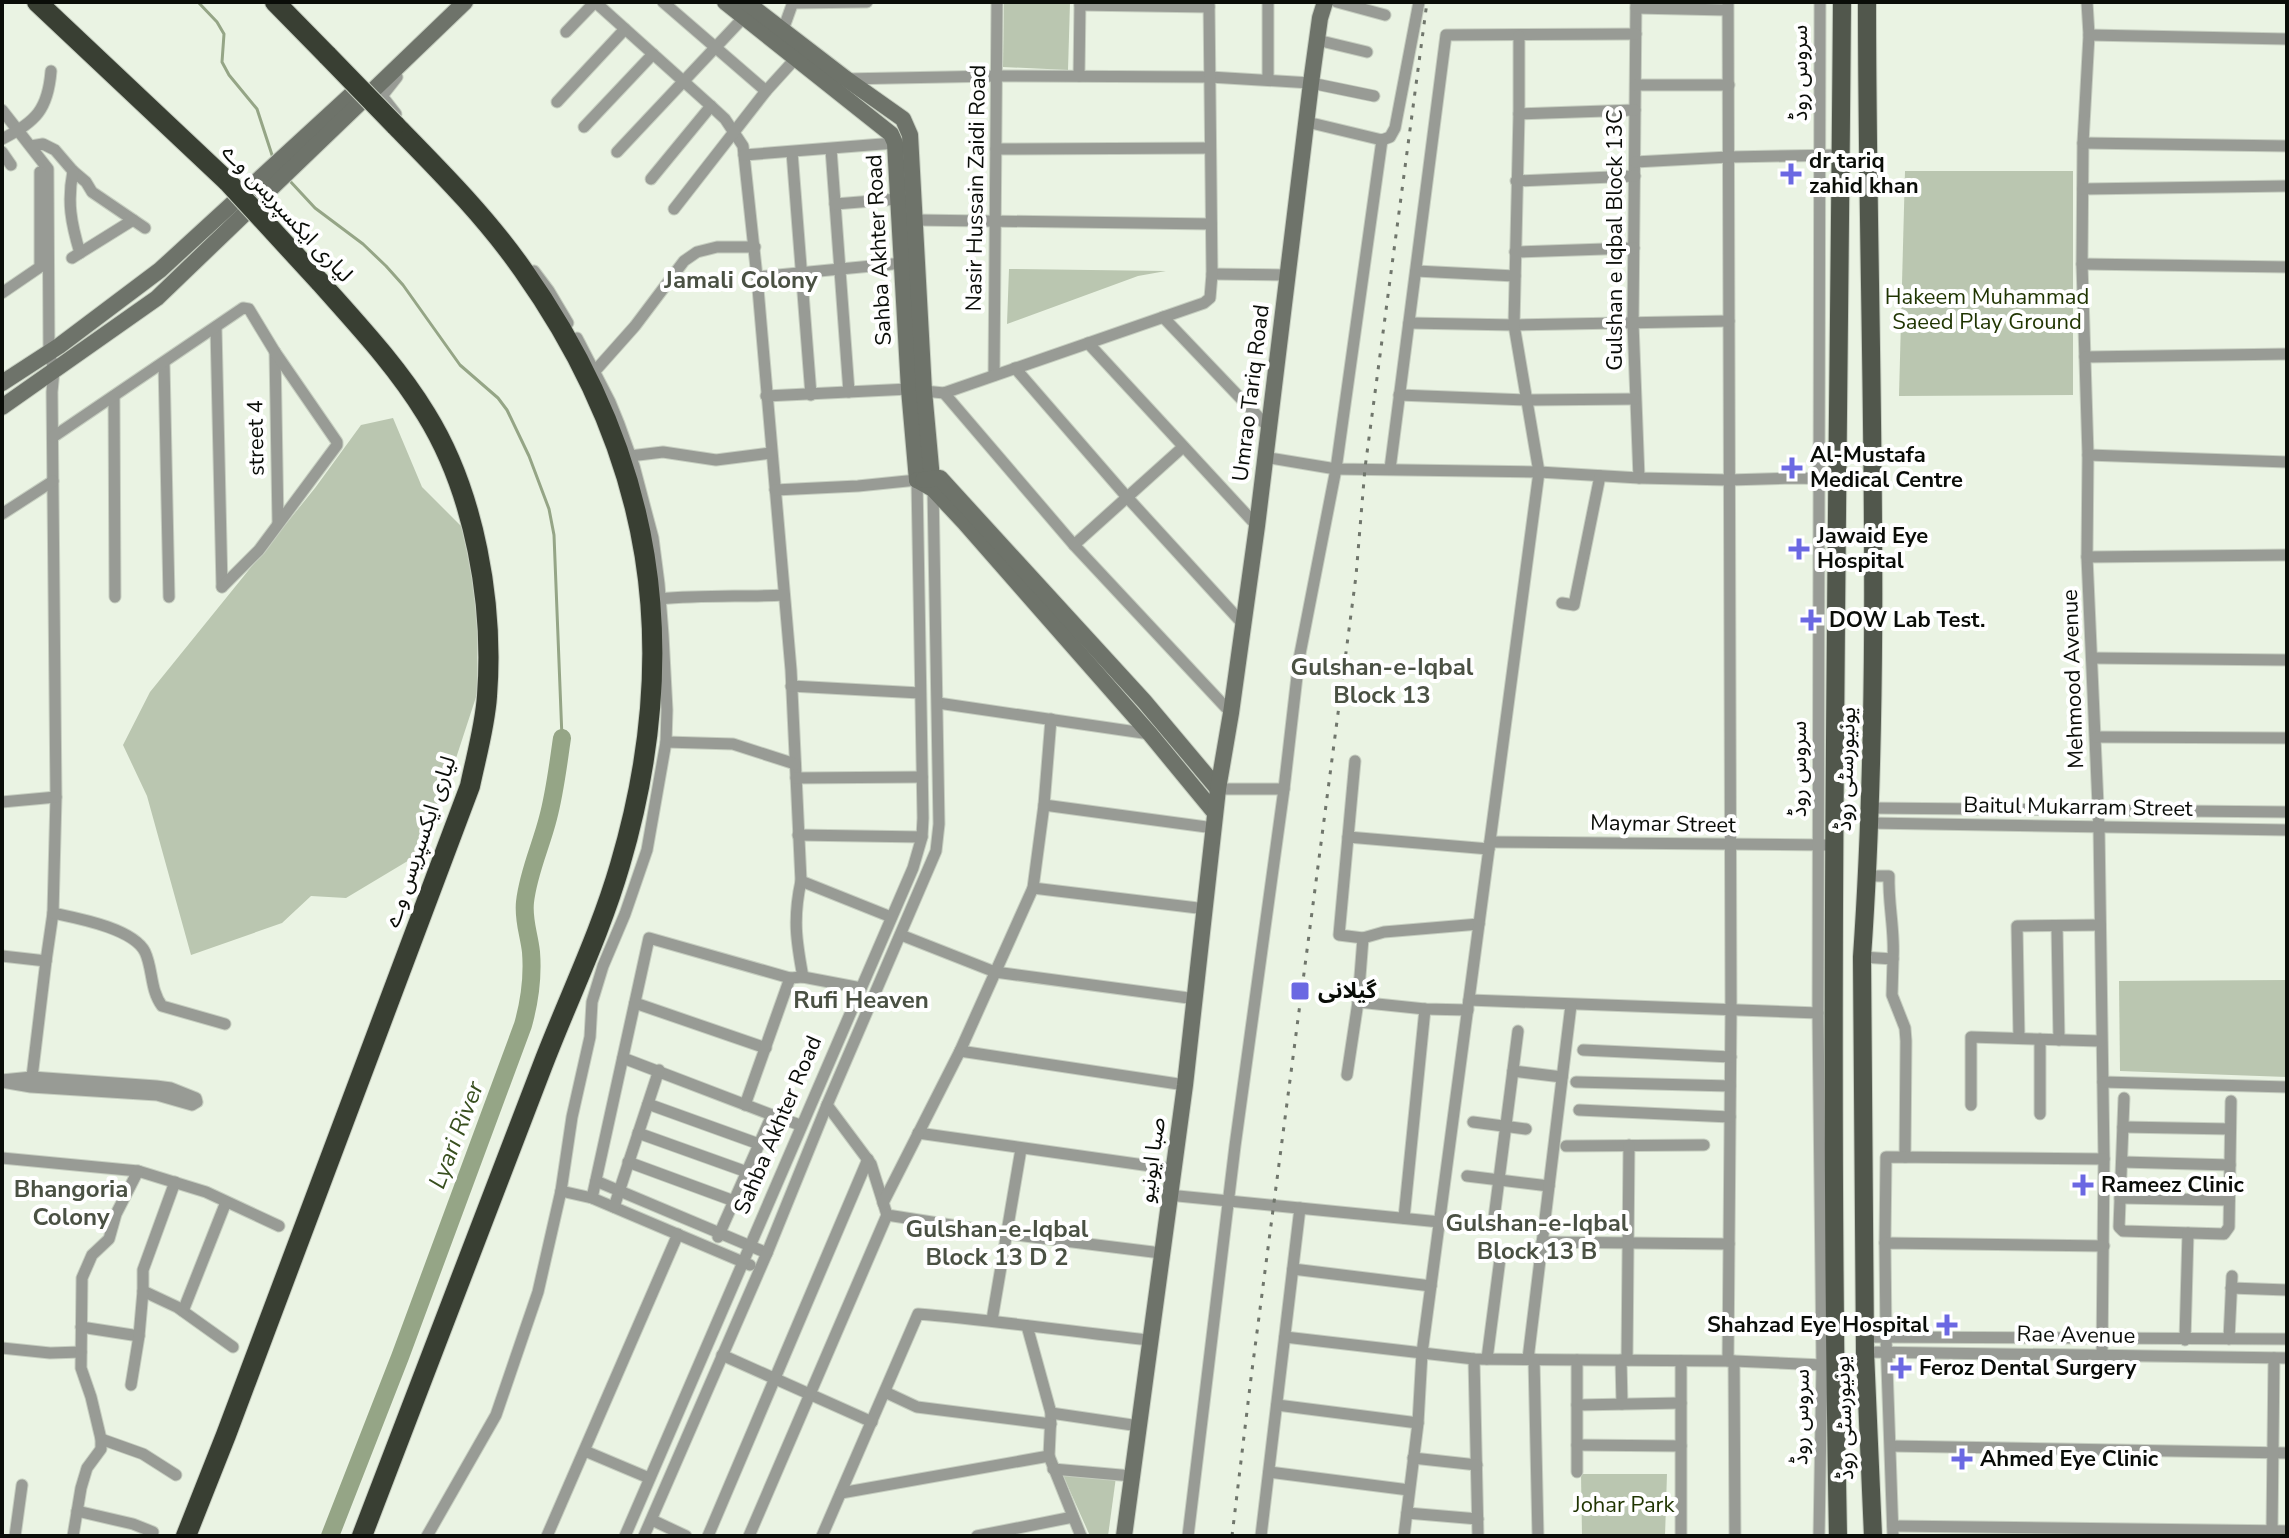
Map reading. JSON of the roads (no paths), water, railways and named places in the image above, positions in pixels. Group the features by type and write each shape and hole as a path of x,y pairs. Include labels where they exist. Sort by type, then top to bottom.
{"highway":[{"name":"لیاری ایکسپریس وے","path":"37,2 228,182 385,354 427,416 455,474 478,547 489,629 487,698 470,786 186,1536"},
{"path":"275,2 441,172 507,249 554,317 604,412 629,483 648,570 653,630 652,690 646,748 628,836 611,894 362,1536"}],"main road":[{"path":"2,383 160,270 261,188 453,2"},
{"path":"370,85 393,69 465,2"},
{"name":"Sahba Akhter Road","path":"725,2 745,9 841,84 891,134 895,143 903,263 927,483"},
{"name":"یونیورسٹی روڈ","path":"1838,1536 1828,1395 1826,980 1839,479 1842,2"},
{"name":"یونیورسٹی روڈ","path":"1867,2 1873,638 1862,957 1865,1345 1873,1536"},
{"name":"Umrao Tariq Road","path":"1218,789 1257,526 1322,7"},
{"name":"Sahba Akhter Road","path":"778,35 796,58 903,119 910,135 916,220 916,390"},
{"path":"2,407 157,298 228,232 261,188"},
{"path":"927,483 969,518 1144,701 1218,789"},
{"path":"969,518 1150,734 1215,821"},
{"name":"صبا ایونیو","path":"1124,1536 1196,999 1218,789"},
{"path":"1867,869 1857,855 1841,855 1830,847 1842,841 1859,841 1869,822"}],"street":[{"path":"566,32 595,2 711,106 743,146 755,247 791,686 801,881 794,909 803,977"},
{"path":"663,2 766,91"},
{"path":"778,35 793,2 867,2"},
{"name":"Nasir Hussain Zaidi Road","path":"994,375 997,2"},
{"path":"1268,2 1268,79"},
{"path":"1337,2 1385,15"},
{"path":"1307,122 1382,140 1390,137 1395,128 1419,2"},
{"name":"سروس روڈ","path":"1820,2 1818,478 1830,847"},
{"name":"Mehmood Avenue","path":"2087,2 2089,35 2083,143 2082,264 2088,455 2087,557 2099,828 2104,1159 2102,1355"},
{"path":"766,396 916,390 944,393 1204,303 1210,298 1209,4 1080,4 1079,76"},
{"path":"1636,5 1728,6 1729,1244 1735,1536"},
{"name":"Gulshan e Iqbal Block 13C","path":"1636,5 1633,323 1639,478"},
{"path":"617,152 715,47 745,9"},
{"path":"557,102 625,29"},
{"path":"1390,469 1446,35 1636,34"},
{"path":"2089,35 2287,39"},
{"path":"1404,1536 1418,1423 1422,1353 1539,472 1514,325 1519,36"},
{"path":"1317,40 1367,52"},
{"path":"584,127 653,54"},
{"path":"674,209 766,91 796,58"},
{"path":"393,69 397,77 382,96 490,216 549,291 610,402 630,456 653,538 667,710 666,742 647,850 592,1002 590,1037 538,1292 496,1415 427,1536"},
{"path":"2,139 18,131 44,105 51,71"},
{"path":"841,84 996,76 1210,77 1311,83 1374,96"},
{"path":"1636,85 1729,85"},
{"path":"651,179 711,106"},
{"path":"2,110 48,169 49,352 54,370 56,797 53,913 32,1077"},
{"path":"1519,114 1635,110"},
{"path":"1188,1536 1299,659 1336,469 1382,140"},
{"path":"744,155 895,143"},
{"path":"2083,143 2287,146"},
{"path":"31,146 43,144 55,150 92,192 145,228"},
{"path":"996,149 1210,148"},
{"path":"831,149 849,392"},
{"path":"2,152 11,165"},
{"path":"792,152 811,395"},
{"path":"1635,162 1841,155"},
{"path":"73,171 69,193 76,255 133,220"},
{"path":"2,293 40,267 40,172"},
{"path":"1516,181 1635,176"},
{"path":"2083,189 2287,186"},
{"path":"835,204 898,199"},
{"path":"916,220 1211,224"},
{"path":"595,371 635,326 684,261 697,252 717,247 755,247"},
{"path":"1515,252 1634,248"},
{"path":"757,277 903,263"},
{"path":"2082,264 2287,267"},
{"path":"1416,271 1515,276"},
{"path":"1212,274 1287,275"},
{"path":"53,437 114,396 164,363 216,328 246,308 337,442 336,448 259,550 222,587 216,328"},
{"path":"1163,317 1268,427"},
{"path":"1409,323 1514,325 1729,321"},
{"path":"1088,343 1257,526"},
{"name":"street 4","path":"275,352 278,523"},
{"path":"2085,357 2287,354"},
{"path":"164,363 169,597"},
{"path":"1015,368 1243,624"},
{"path":"944,393 1074,545 1231,713"},
{"path":"1399,395 1527,400 1635,399"},
{"path":"114,396 115,597"},
{"path":"1074,545 1183,447"},
{"path":"630,456 663,452 716,460 771,453"},
{"path":"2088,455 2287,462"},
{"path":"1264,457 1336,469 1539,472 1729,480 1839,479"},
{"path":"1562,603 1574,605 1600,476"},
{"path":"2,514 53,481"},
{"path":"775,490 927,483"},
{"name":"Sahba Akhter Road","path":"625,1536 919,852 922,837 920,693 927,483"},
{"name":"Sahba Akhter Road","path":"644,1536 760,1270 936,851 939,824 938,703 927,483"},
{"path":"2087,557 2287,555"},
{"path":"660,599 699,595 784,595"},
{"path":"2092,658 2287,660"},
{"path":"791,686 920,693"},
{"path":"938,703 1150,734"},
{"path":"749,1536 918,1133 960,1051 1033,888 1051,719"},
{"path":"2096,737 2287,738"},
{"path":"666,742 733,744 795,764"},
{"path":"1355,761 1339,935 1363,938 1384,932 1479,924"},
{"path":"796,778 922,777"},
{"path":"1218,789 1284,789"},
{"path":"2,802 56,797"},
{"path":"1044,805 1215,821"},
{"name":"Baitul Mukarram Street","path":"1869,822 2098,811 2287,812"},
{"name":"Baitul Mukarram Street","path":"1869,822 2287,830"},
{"path":"798,835 922,837"},
{"name":"Maymar Street","path":"1348,837 1490,846 1830,847"},
{"path":"1867,869 1889,876 1888,900 1895,936 1892,995 1905,1028 1906,1041 1905,1157"},
{"path":"801,881 891,917"},
{"path":"1033,888 1206,909"},
{"path":"53,913 99,922 136,941 145,951 157,999 162,1006 225,1024"},
{"path":"2019,1038 2017,926 2100,925"},
{"path":"2057,926 2059,1040"},
{"path":"901,935 995,972 1196,999"},
{"path":"592,1198 649,938 790,978 803,977 861,988"},
{"path":"1347,1075 1358,1002 1363,938"},
{"path":"2,956 46,961"},
{"path":"1862,957 1893,959"},
{"path":"745,1105 790,978"},
{"name":"سروس روڈ","path":"1819,1536 1828,1395 1822,1365 1818,1013 1826,980"},
{"path":"1358,1002 1425,1009 1468,1005 1571,1005 1818,1013"},
{"path":"635,1003 766,1048"},
{"path":"1538,1536 1531,1359 1571,1005"},
{"path":"1404,1218 1425,1009"},
{"path":"1493,1226 1518,1031"},
{"path":"1971,1105 1971,1037 2100,1041"},
{"path":"2040,1039 2040,1114"},
{"path":"1583,1050 1731,1057"},
{"path":"960,1051 1185,1085"},
{"path":"623,1058 800,1125"},
{"path":"614,1207 659,1070"},
{"path":"1513,1071 1562,1077"},
{"path":"32,1077 156,1086 171,1088 196,1098 197,1102 192,1105 157,1095 31,1087 2,1081 32,1077"},
{"path":"1576,1082 1730,1086"},
{"path":"2103,1082 2287,1087"},
{"path":"2124,1098 2119,1227 2123,1231 2188,1233 2224,1234 2229,1227 2231,1101"},
{"path":"648,1104 759,1144"},
{"path":"827,1105 868,1159 885,1209"},
{"path":"1579,1110 1730,1117"},
{"path":"713,1248 772,1115"},
{"path":"1473,1122 1526,1129"},
{"path":"2123,1127 2230,1129"},
{"path":"638,1133 747,1172"},
{"path":"918,1133 1172,1169"},
{"path":"1622,1404 1629,1145"},
{"path":"1566,1146 1704,1145"},
{"path":"992,1320 1021,1149"},
{"path":"2104,1159 1886,1157 1886,1353 1893,1531 2287,1531"},
{"path":"2,1158 138,1171 206,1192 279,1226"},
{"path":"708,1536 868,1159"},
{"path":"628,1162 734,1201"},
{"path":"2122,1162 2230,1165"},
{"path":"73,1536 87,1468 101,1449 81,1368 82,1278 92,1255 109,1239 116,1214 138,1171"},
{"path":"1467,1176 1549,1186"},
{"path":"596,1181 767,1253"},
{"path":"131,1385 139,1336 143,1270 175,1182"},
{"path":"1863,1186 1886,1188"},
{"path":"561,1191 592,1198 760,1270"},
{"path":"1168,1195 1440,1222"},
{"path":"2120,1198 2229,1200"},
{"path":"183,1311 226,1202"},
{"path":"1261,1536 1300,1208"},
{"path":"885,1209 1008,1234 1161,1253"},
{"path":"2185,1340 2188,1233"},
{"path":"547,1536 678,1234"},
{"path":"1542,1242 1729,1244"},
{"path":"1885,1243 2104,1246"},
{"path":"1478,1536 1481,1359 1501,1251"},
{"path":"1293,1269 1431,1286"},
{"path":"2229,1339 2232,1282 2287,1290"},
{"path":"143,1291 183,1311 233,1347"},
{"path":"822,1536 918,1314 1149,1340"},
{"path":"1027,1326 1051,1419 1049,1456 1081,1536"},
{"path":"81,1327 139,1336"},
{"path":"1285,1337 1481,1359 1822,1365"},
{"name":"Rae Avenue","path":"1865,1345 1886,1338 2287,1339"},
{"name":"Rae Avenue","path":"1865,1345 1886,1353 2287,1358"},
{"path":"2,1348 50,1353 81,1352"},
{"path":"722,1355 872,1422"},
{"path":"2272,1530 2274,1358"},
{"path":"1577,1360 1577,1472"},
{"path":"1681,1361 1681,1536"},
{"path":"885,1392 917,1407 1139,1426"},
{"path":"1577,1405 1681,1403"},
{"path":"1277,1405 1418,1423"},
{"path":"101,1439 143,1454 176,1475"},
{"path":"1577,1445 1681,1446"},
{"path":"1891,1446 2287,1453"},
{"path":"585,1451 649,1478"},
{"path":"841,1493 1049,1456"},
{"path":"1413,1458 1477,1465"},
{"path":"1053,1469 1132,1476"},
{"path":"1269,1472 1409,1490"},
{"path":"15,1536 22,1485"},
{"path":"77,1511 153,1532"},
{"path":"1407,1513 1478,1519"},
{"path":"977,1536 1073,1517"},
{"path":"652,1520 686,1536"}],"waterway":[{"path":"198,2 224,34 222,62 257,109 273,158"},
{"path":"289,180 315,208 363,244 386,266 460,365 498,398 507,410 549,509 554,535 562,738"},
{"name":"Lyari River","path":"330,1536 523,1025 532,970 525,902 550,808 562,738"}],"railway":[{"path":"1232,1536 1356,576 1365,468 1427,2"}],"place":[{"name":"dr tariq zahid khan","path":"1791,174"},
{"name":"Al-Mustafa Medical Centre","path":"1792,468"},
{"name":"Jawaid Eye Hospital","path":"1799,549"},
{"name":"DOW Lab Test.","path":"1811,620"},
{"name":"گیلانی","path":"1300,991"},
{"name":"Rameez Clinic","path":"2083,1185"},
{"name":"Shahzad Eye Hospital","path":"1947,1325"},
{"name":"Feroz Dental Surgery","path":"1901,1368"},
{"name":"Ahmed Eye Clinic","path":"1962,1459"}],"district":[{"name":"Jamali Colony","path":"741,280"},
{"name":"Gulshan-e-Iqbal Block 13","path":"1382,681"},
{"name":"Rufi Heaven","path":"861,1000"},
{"name":"Bhangoria Colony","path":"71,1203"},
{"name":"Gulshan-e-Iqbal Block 13 B","path":"1537,1237"},
{"name":"Gulshan-e-Iqbal Block 13 D 2","path":"997,1243"}],"park label":[{"name":"Hakeem Muhammad Saeed Play Ground","path":"1987,310"},
{"name":"Johar Park","path":"1624,1505"}]}
